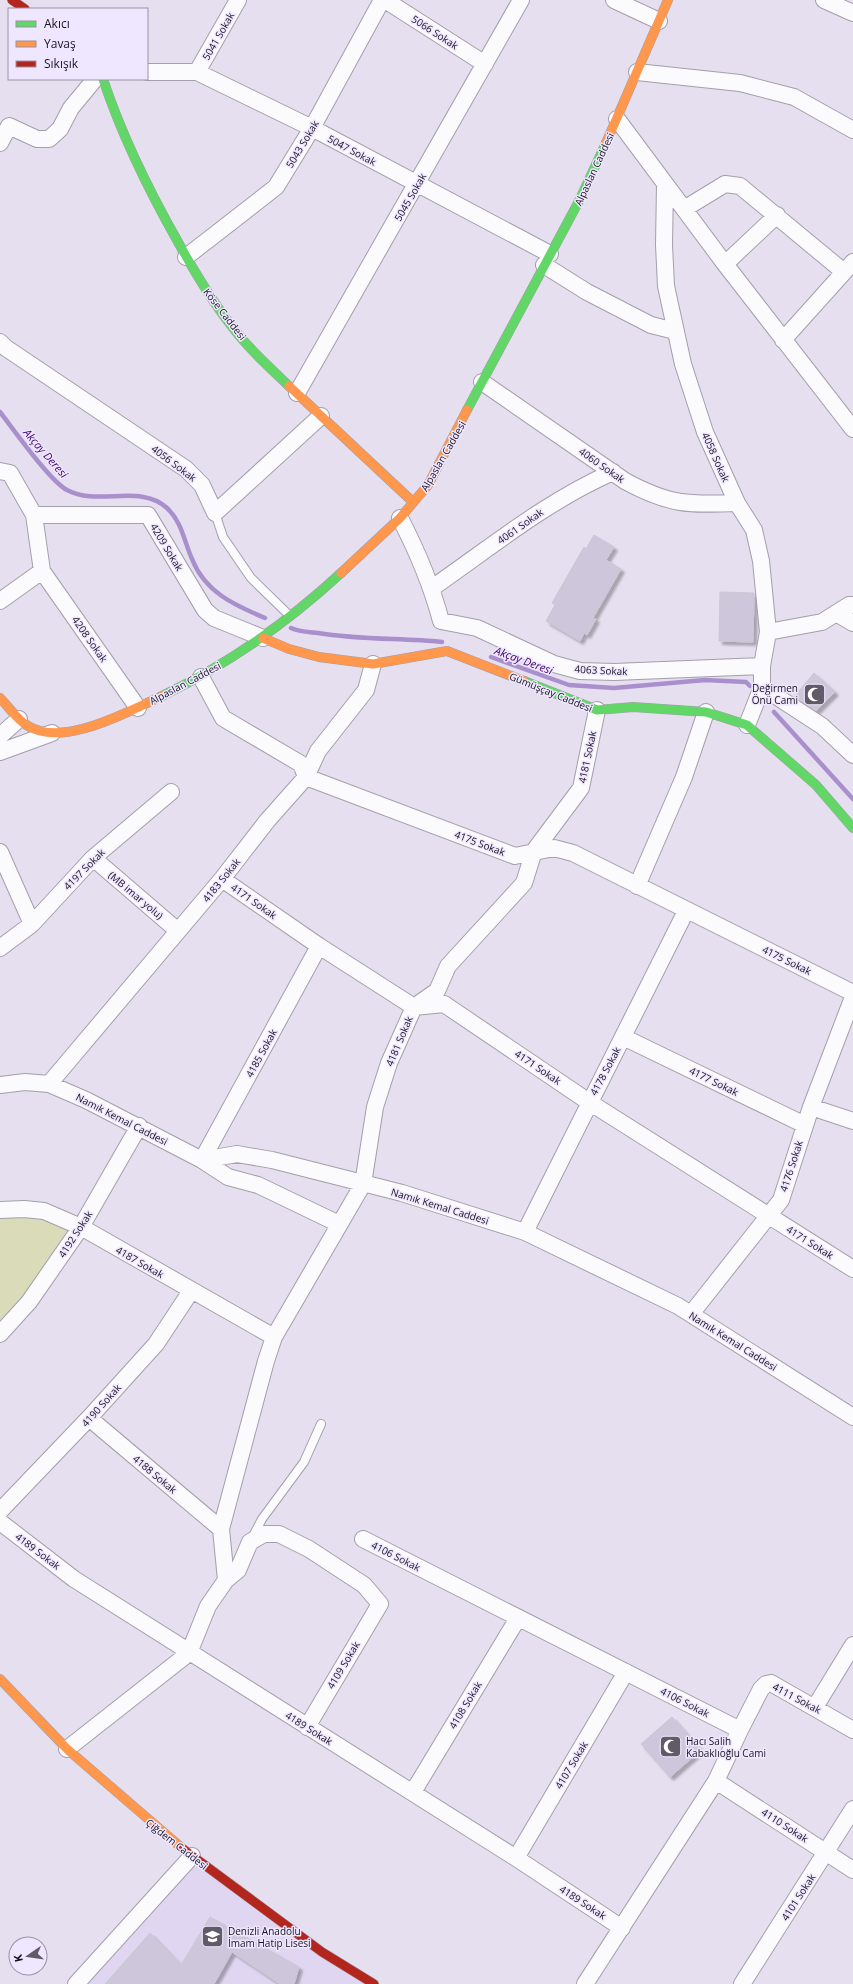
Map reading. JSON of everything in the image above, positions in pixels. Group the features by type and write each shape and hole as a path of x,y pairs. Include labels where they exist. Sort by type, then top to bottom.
{"street":[{"path":"12,0 24,8"},
{"name":"5041 Sokak","path":"197,72 238,0"},
{"name":"5043 Sokak","path":"186,257 276,187 312,128 382,0"},
{"name":"5066 Sokak","path":"385,0 485,64"},
{"name":"5045 Sokak","path":"297,393 521,0"},
{"path":"614,0 659,21"},
{"name":"Alpaslan Caddesi","path":"0,698 19,719 35,730 52,733 72,731 115,718 138,708 201,677 263,638 339,575 400,518 428,485 579,201 617,119 668,0"},
{"path":"824,0 853,13"},
{"name":"5047 Sokak","path":"148,72 197,72 312,128 417,184 547,259 587,292 651,325 675,331"},
{"path":"637,72 740,83 794,97 853,130"},
{"path":"0,143 5,124 36,139 49,139 60,129 71,108 94,80"},
{"name":"Köse Caddesi","path":"103,80 115,115 132,154 155,201 208,295 231,326 274,372 413,502"},
{"path":"617,119 725,264 853,429"},
{"name":"4058 Sokak","path":"665,184 665,274 675,331 696,408 715,457 738,503 754,530 763,577 768,632 762,666 762,687 747,725"},
{"path":"684,209 725,184 740,186 777,215 849,267 783,340"},
{"path":"725,264 777,215"},
{"name":"4056 Sokak","path":"0,342 6,348 186,469 202,485 215,513"},
{"name":"4060 Sokak","path":"482,382 625,481 648,494 676,503 701,505 738,503"},
{"path":"215,513 321,416"},
{"path":"0,471 10,473 34,516 42,571 0,601"},
{"name":"4061 Sokak","path":"432,588 554,502 583,485 613,472"},
{"name":"4209 Sokak","path":"34,516 148,515 205,610 214,618 263,638"},
{"name":"4063 Sokak","path":"400,518 420,556 432,588 441,621 477,628 554,664 574,669 614,672 762,666"},
{"name":"4208 Sokak","path":"42,571 138,708"},
{"path":"768,632 822,622 849,605 853,605"},
{"path":"836,613 853,624"},
{"name":"Gümüşçay Caddesi","path":"263,638 289,649 319,657 373,664 447,651 597,710 633,707 706,712 747,725 816,785 853,828"},
{"name":"4183 Sokak","path":"49,1084 222,879 267,821 306,777 318,751 366,690 373,664"},
{"path":"201,677 223,718 301,764 306,777"},
{"path":"762,687 822,726 853,755"},
{"name":"4181 Sokak","path":"226,1580 221,1529 256,1392 274,1336 362,1184 376,1107 389,1063 414,1007 437,991 448,966 524,883 534,851 581,788 597,710"},
{"path":"637,886 684,777 706,712"},
{"path":"0,736 19,719"},
{"path":"0,752 52,733"},
{"name":"4175 Sokak","path":"306,777 515,856 554,848 573,853 686,911 853,993"},
{"name":"4197 Sokak","path":"0,948 32,924 93,858 171,792"},
{"path":"0,852 32,924"},
{"name":"(MB imar yolu)","path":"93,858 178,931"},
{"name":"4171 Sokak","path":"222,879 319,946 414,1007 444,1004 589,1102 853,1269"},
{"name":"4178 Sokak","path":"525,1232 686,911"},
{"name":"4185 Sokak","path":"202,1160 319,946"},
{"name":"4176 Sokak","path":"691,1314 767,1215 781,1200 811,1107 853,997"},
{"name":"4177 Sokak","path":"623,1037 805,1125"},
{"name":"Namık Kemal Caddesi","path":"0,1084 25,1082 49,1084 139,1126 202,1160 237,1154 272,1160 402,1193 525,1232 678,1306 853,1417"},
{"path":"811,1107 853,1121"},
{"name":"4192 Sokak","path":"0,1334 29,1302 81,1227 139,1126"},
{"path":"202,1160 228,1177 258,1185 339,1224"},
{"name":"4187 Sokak","path":"0,1210 24,1209 44,1211 81,1227 191,1291 274,1336"},
{"name":"4190 Sokak","path":"0,1511 89,1418 156,1344 191,1291"},
{"name":"4188 Sokak","path":"89,1418 221,1529"},
{"name":"4189 Sokak","path":"0,1522 74,1579 189,1653 413,1792 622,1928"},
{"name":"4109 Sokak","path":"250,1542 264,1534 279,1534 310,1549 364,1584 380,1604 307,1727"},
{"name":"4106 Sokak","path":"364,1539 740,1730"},
{"path":"66,1749 189,1653 208,1606 226,1580 238,1570 250,1542"},
{"name":"4108 Sokak","path":"413,1792 518,1618"},
{"path":"815,1707 853,1645"},
{"name":"4107 Sokak","path":"516,1858 626,1672"},
{"name":"Çiğdem Caddesi","path":"0,1679 66,1749 118,1796 192,1856 322,1952 374,1984"},
{"name":"4111 Sokak","path":"740,1730 761,1689 766,1684 772,1683 853,1730"},
{"path":"585,1984 716,1781 740,1730"},
{"name":"4110 Sokak","path":"716,1781 853,1870"},
{"name":"4101 Sokak","path":"742,1984 827,1853 853,1809"},
{"path":"76,1984 192,1856"}],"lane":[{"path":"215,513 223,537 251,578 290,616"},
{"path":"250,1542 262,1519 304,1462 321,1424"}],"shaded area":[{"name":"Denizli Anadolu İmam Hatip Lisesi","path":"192,1856 377,1984 76,1984"}],"green space":[{"path":"36,1216 66,1229 67,1231 26,1296 0,1324 0,1217"}],"building":[{"path":"594,535 614,547 606,560 621,569 593,618 596,619 587,635 584,633 580,641 546,621 555,605 552,603 584,547 586,549"},
{"path":"720,592 754,593 753,642 719,641"},
{"name":"Değirmen Önü Cami","path":"814,673 835,692 816,711 794,697"},
{"name":"Hacı Salih Kabaklıoğlu Cami","path":"672,1717 701,1750 670,1777 641,1744"},
{"path":"210,1917 299,1967 294,1984 280,1984 232,1952 214,1984 105,1984 150,1933 181,1965"}],"waterway":[{"name":"Akçay Deresi","path":"0,412 51,477 67,490 79,495 144,497 156,501 167,508 176,519 198,570 213,589 242,608 265,618"},
{"name":"Akçay Deresi","path":"291,628 304,632 349,637 442,642"},
{"name":"Akçay Deresi","path":"491,657 569,685 614,688 705,680 746,682 750,686"},
{"name":"Akçay Deresi","path":"774,712 853,799"}],"traffic: fast":[{"path":"103,80 110,100 136,162 196,274 216,304 244,341 289,386"},
{"path":"467,410 579,201 606,143"},
{"path":"162,696 210,670 256,641 300,609 341,573"},
{"path":"524,681 597,710 633,707 706,712 747,725 816,785 853,828"}],"traffic: slow":[{"path":"606,143 668,0"},
{"path":"289,386 413,502"},
{"path":"341,573 400,518 428,485 467,410"},
{"path":"263,638 289,649 319,657 373,664 447,651 524,681"},
{"path":"0,698 17,717 28,726 42,732 59,733 96,725 162,696"},
{"path":"0,1679 67,1749 183,1849"}],"traffic: jam":[{"path":"12,0 24,8"},
{"path":"183,1849 322,1952 374,1984"}],"place":[{"name":"Değirmen Önü Cami","path":"814,694"},
{"name":"Hacı Salih Kabaklıoğlu Cami","path":"671,1747"},
{"name":"Denizli Anadolu İmam Hatip Lisesi","path":"213,1937"}]}
